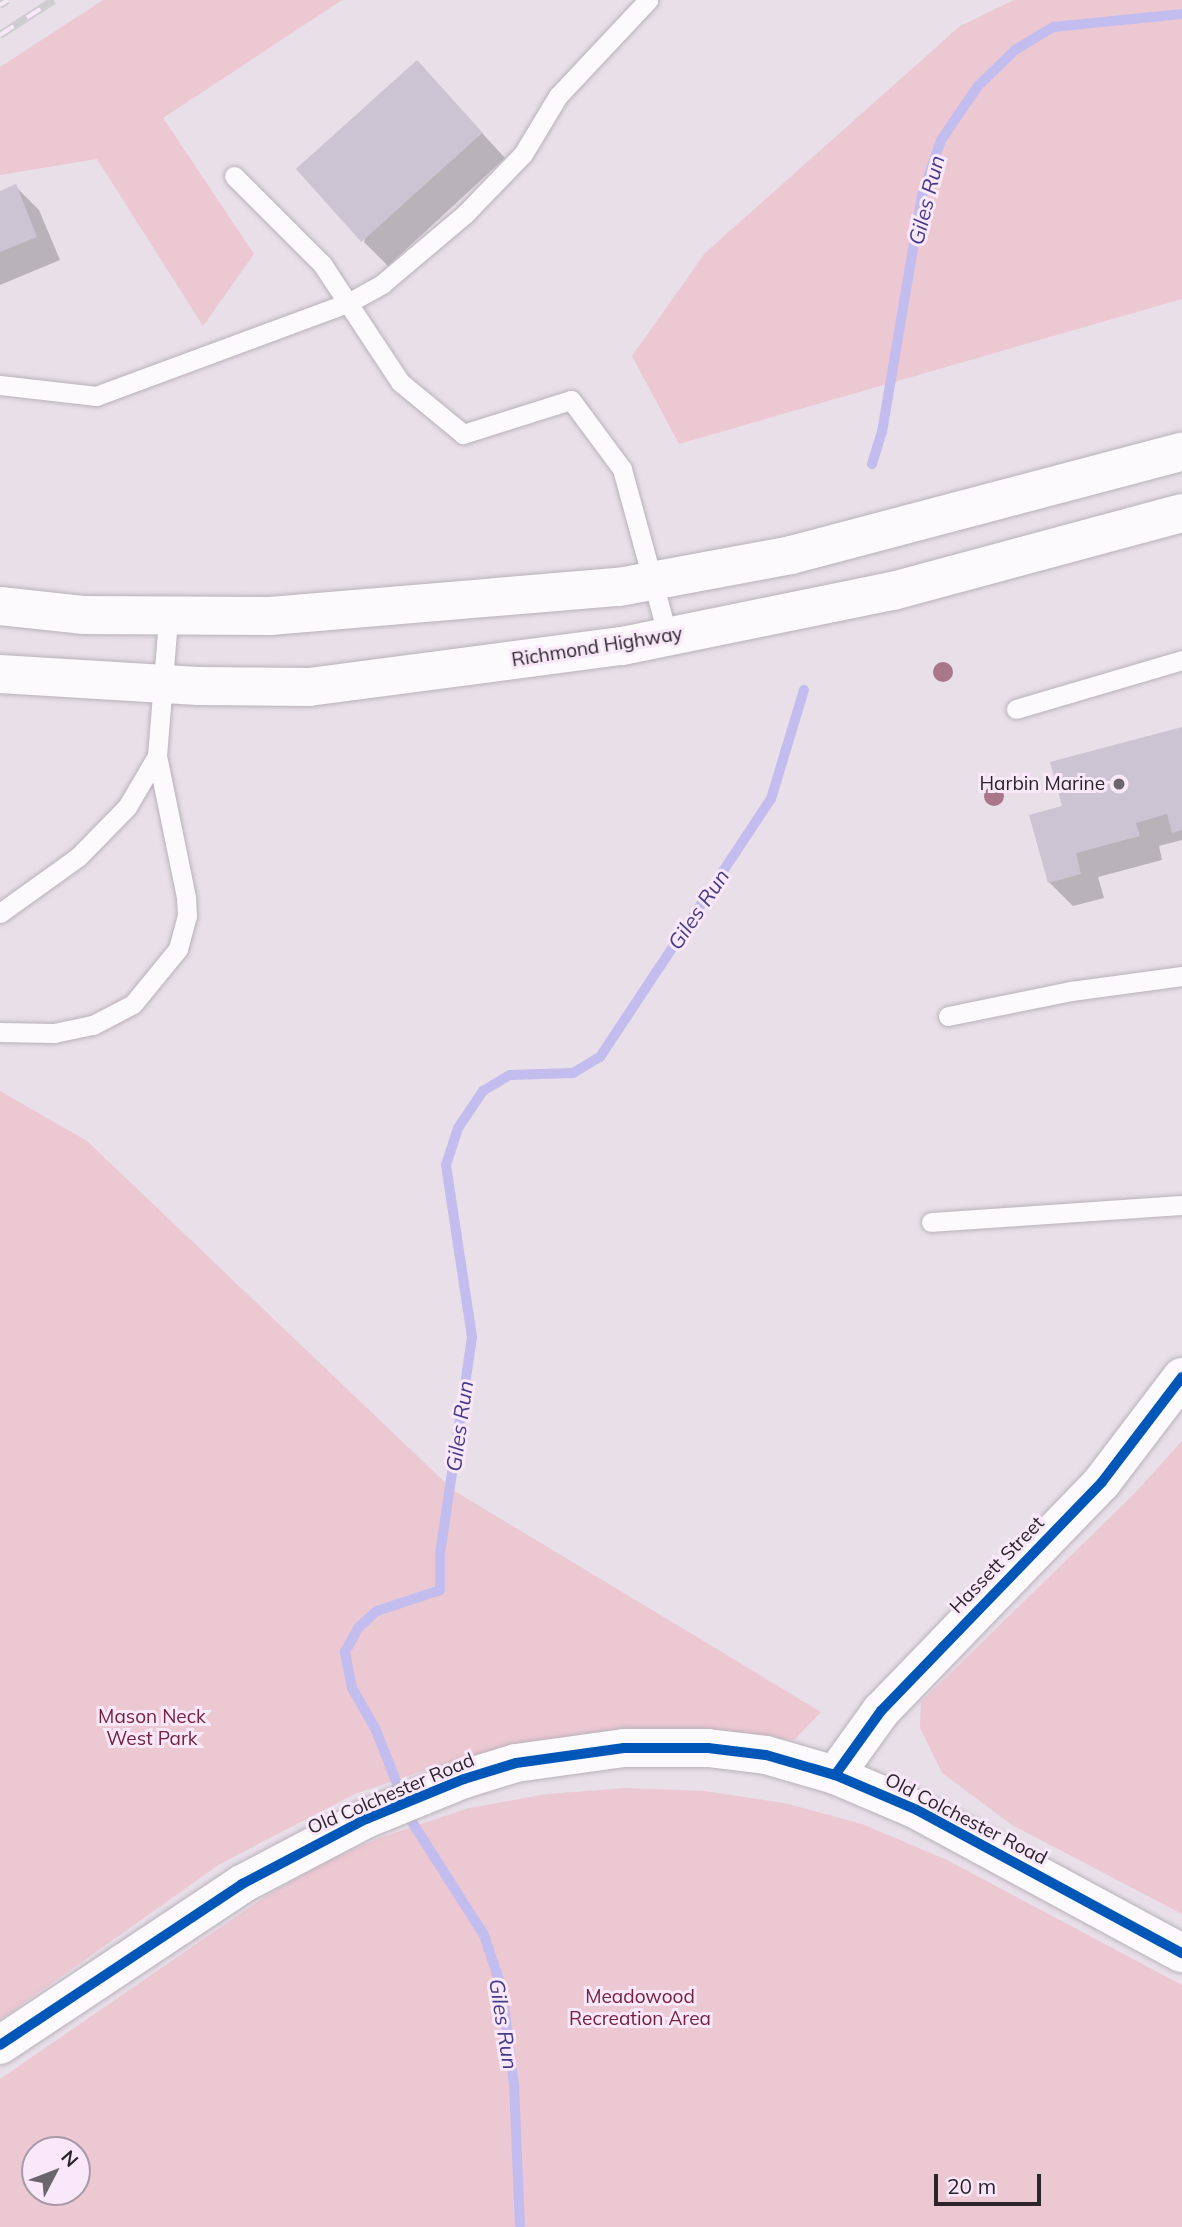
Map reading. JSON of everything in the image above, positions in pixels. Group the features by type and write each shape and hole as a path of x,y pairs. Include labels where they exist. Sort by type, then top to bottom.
{"main road":[{"path":"0,606 167,618 293,614 653,581 791,555 1182,452"},
{"name":"Richmond Highway","path":"0,674 163,684 309,687 668,637 893,591 1182,513"},
{"name":"Hassett Street","path":"835,1775 881,1711 1102,1482 1182,1377"},
{"name":"Old Colchester Road","path":"0,2045 242,1884 366,1819 439,1789 516,1763 624,1748 708,1748 766,1755 835,1775 917,1810 1182,1953"}],"lane":[{"path":"0,386 96,396 348,303 382,284 465,214 523,154 558,96 648,0"},
{"path":"234,176 322,264 400,382 463,434 571,400 622,469 668,637"},
{"path":"0,1032 54,1033 93,1025 133,1004 178,949 187,916 186,897 157,756 167,618"},
{"path":"1016,709 1182,660"},
{"path":"0,913 78,857 119,815 157,756"},
{"path":"948,1016 1071,991 1182,976"},
{"path":"931,1222 1182,1205"}],"green space":[{"path":"103,0 342,0 163,118 254,254 203,326 97,159 0,175 0,67"},
{"path":"1014,0 1182,0 1182,299 679,444 632,356 705,253 960,26"},
{"name":"Mason Neck West Park","path":"0,1091 87,1141 453,1490 821,1712 794,1740 746,1734 539,1742 446,1763 355,1794 220,1864 0,2020"},
{"path":"1182,1441 1182,1914 1012,1825 942,1773 920,1728 921,1702 1134,1494"},
{"name":"Meadowood Recreation Area","path":"626,1788 705,1791 784,1803 862,1824 947,1860 1182,1985 1182,2227 0,2227 0,2079 263,1898 320,1865 379,1838 469,1808 547,1794"}],"building":[{"path":"417,60 483,133 361,242 296,169"},
{"path":"16,184 37,237 0,252 0,191"},
{"name":"Harbin Marine","path":"1182,727 1182,830 1172,833 1167,814 1136,823 1140,836 1076,853 1081,874 1048,883 1029,815 1062,806 1050,762"}],"waterway":[{"name":"Giles Run","path":"872,464 882,432 922,195 941,140 978,86 1015,50 1053,27 1182,14"},
{"name":"Giles Run","path":"520,2227 514,2085 502,1989 484,1935 412,1822 376,1730 352,1688 345,1652 359,1627 377,1611 440,1590 440,1554 472,1337 446,1165 458,1128 483,1091 510,1075 573,1073 600,1057 771,799 804,690"}],"railway":[{"path":"0,5 8,0"},
{"path":"0,35 54,0"}],"cycle path":[{"path":"835,1775 881,1711 1102,1482 1182,1377"},
{"path":"0,2045 242,1884 366,1819 464,1779 516,1763 624,1748 708,1748 766,1755 835,1775 917,1810 1182,1953"}],"place":[{"name":"Harbin Marine","path":"1119,784"}]}
